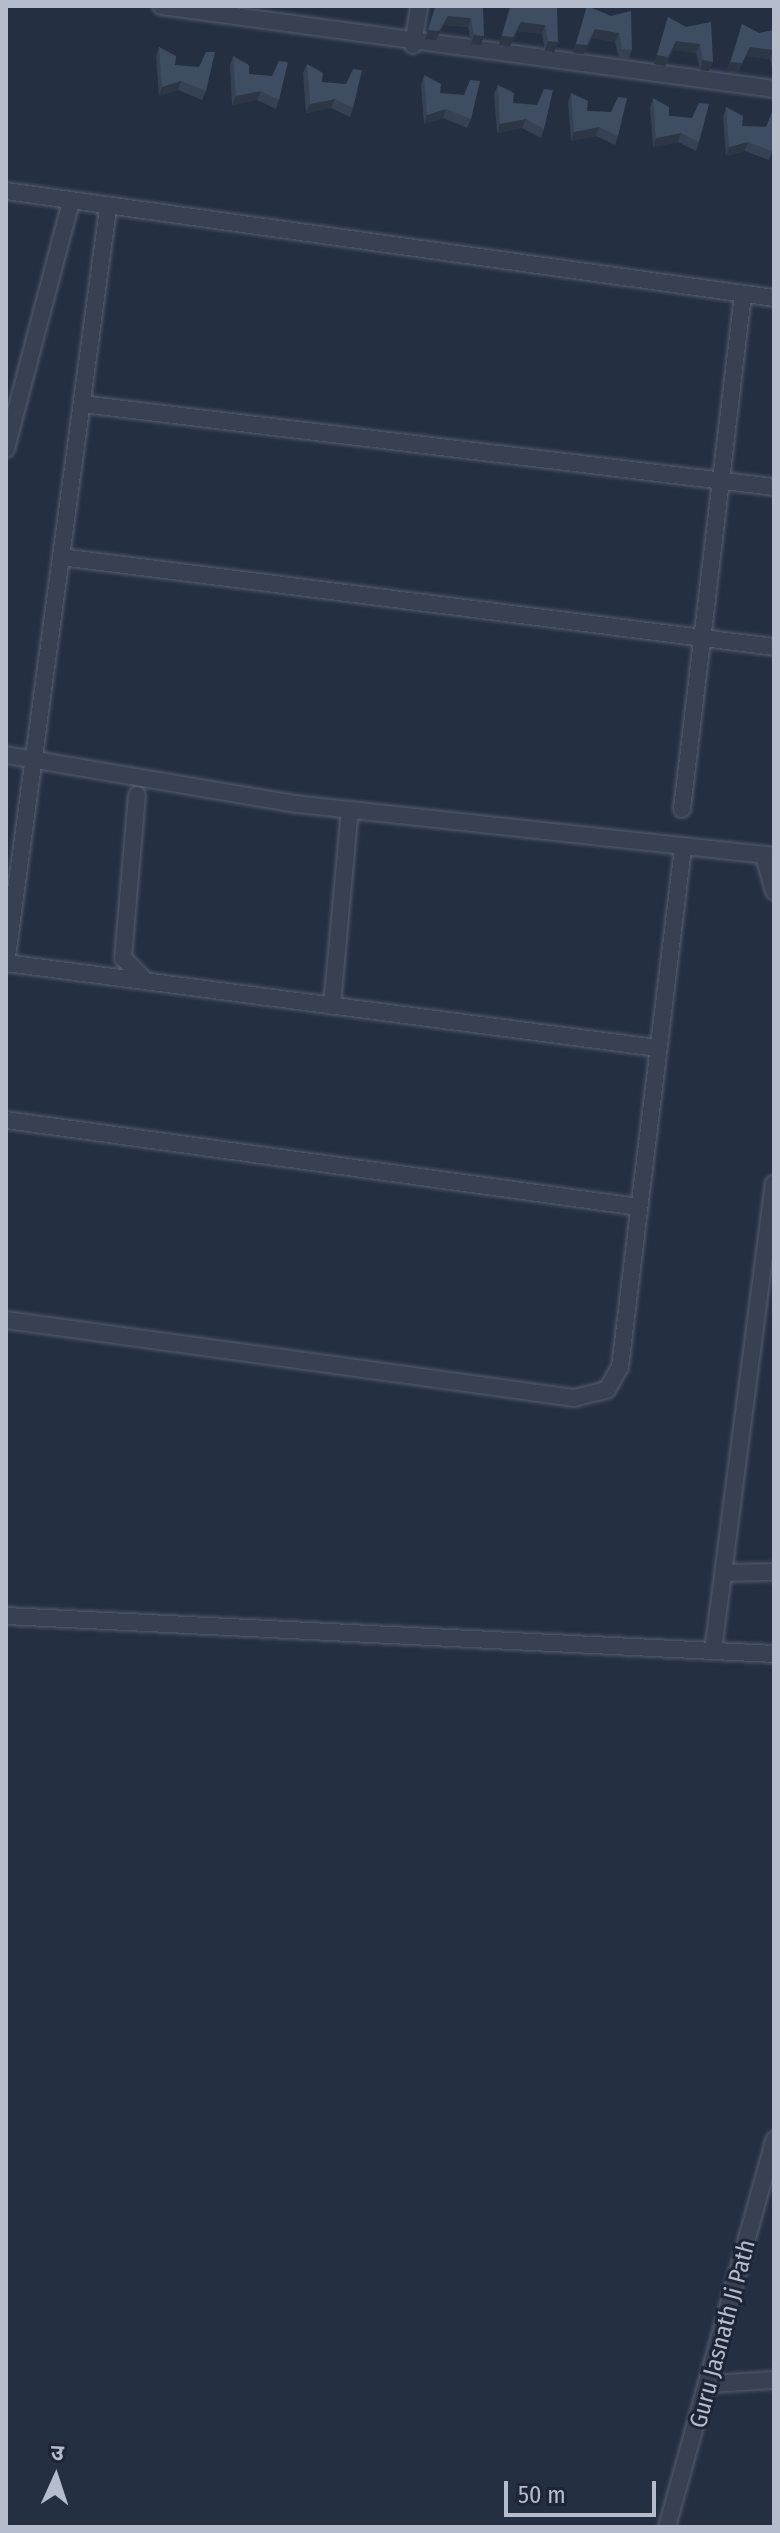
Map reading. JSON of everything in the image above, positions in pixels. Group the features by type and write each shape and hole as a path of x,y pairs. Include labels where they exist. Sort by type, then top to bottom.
{"street":[{"path":"161,6 413,45 774,89"},
{"path":"413,45 419,6"},
{"path":"6,191 108,209 774,298"},
{"path":"6,449 71,201"},
{"path":"108,209 6,964 658,1048"},
{"path":"682,809 718,480 743,294"},
{"path":"82,404 774,487"},
{"path":"61,557 774,647"},
{"path":"6,755 350,810 770,858 774,892"},
{"path":"137,795 123,958 146,981"},
{"path":"332,1006 350,810"},
{"path":"6,1320 574,1398 607,1390 620,1367 683,848"},
{"path":"6,1120 639,1207"},
{"path":"713,1651 774,1184"},
{"path":"723,1573 774,1572"},
{"path":"6,1616 774,1654"},
{"name":"Guru Jasnath Ji Path","path":"667,2527 712,2384 774,2140"},
{"path":"712,2384 774,2380"}],"building":[{"path":"436,6 483,6 484,36 474,35 471,18 448,16 439,31 428,30"},
{"path":"511,6 557,6 558,42 548,41 545,25 521,22 513,37 502,36"},
{"path":"587,6 611,16 631,11 632,50 622,49 619,33 595,29 587,45 576,44"},
{"path":"668,17 686,27 711,22 713,62 703,60 700,44 676,41 668,57 657,55"},
{"path":"742,24 759,33 774,30 774,54 773,50 750,47 742,63 731,62"},
{"path":"159,47 176,56 175,65 199,67 206,52 215,52 206,91 181,81 162,87"},
{"path":"233,56 249,65 249,74 272,76 279,61 288,62 279,100 261,91 236,96"},
{"path":"307,64 323,73 322,82 346,84 353,69 362,70 353,108 335,99 310,104"},
{"path":"424,75 441,84 440,93 464,95 470,80 480,81 471,119 446,109 427,115"},
{"path":"498,85 514,93 513,103 537,105 544,89 553,90 544,129 526,119 500,124"},
{"path":"571,93 588,101 587,111 611,112 618,97 627,98 618,136 599,127 574,132"},
{"path":"653,98 669,107 669,116 692,118 699,103 709,104 699,142 681,133 656,138"},
{"path":"726,107 743,116 742,126 766,127 774,112 772,151 748,142 729,147"}]}
